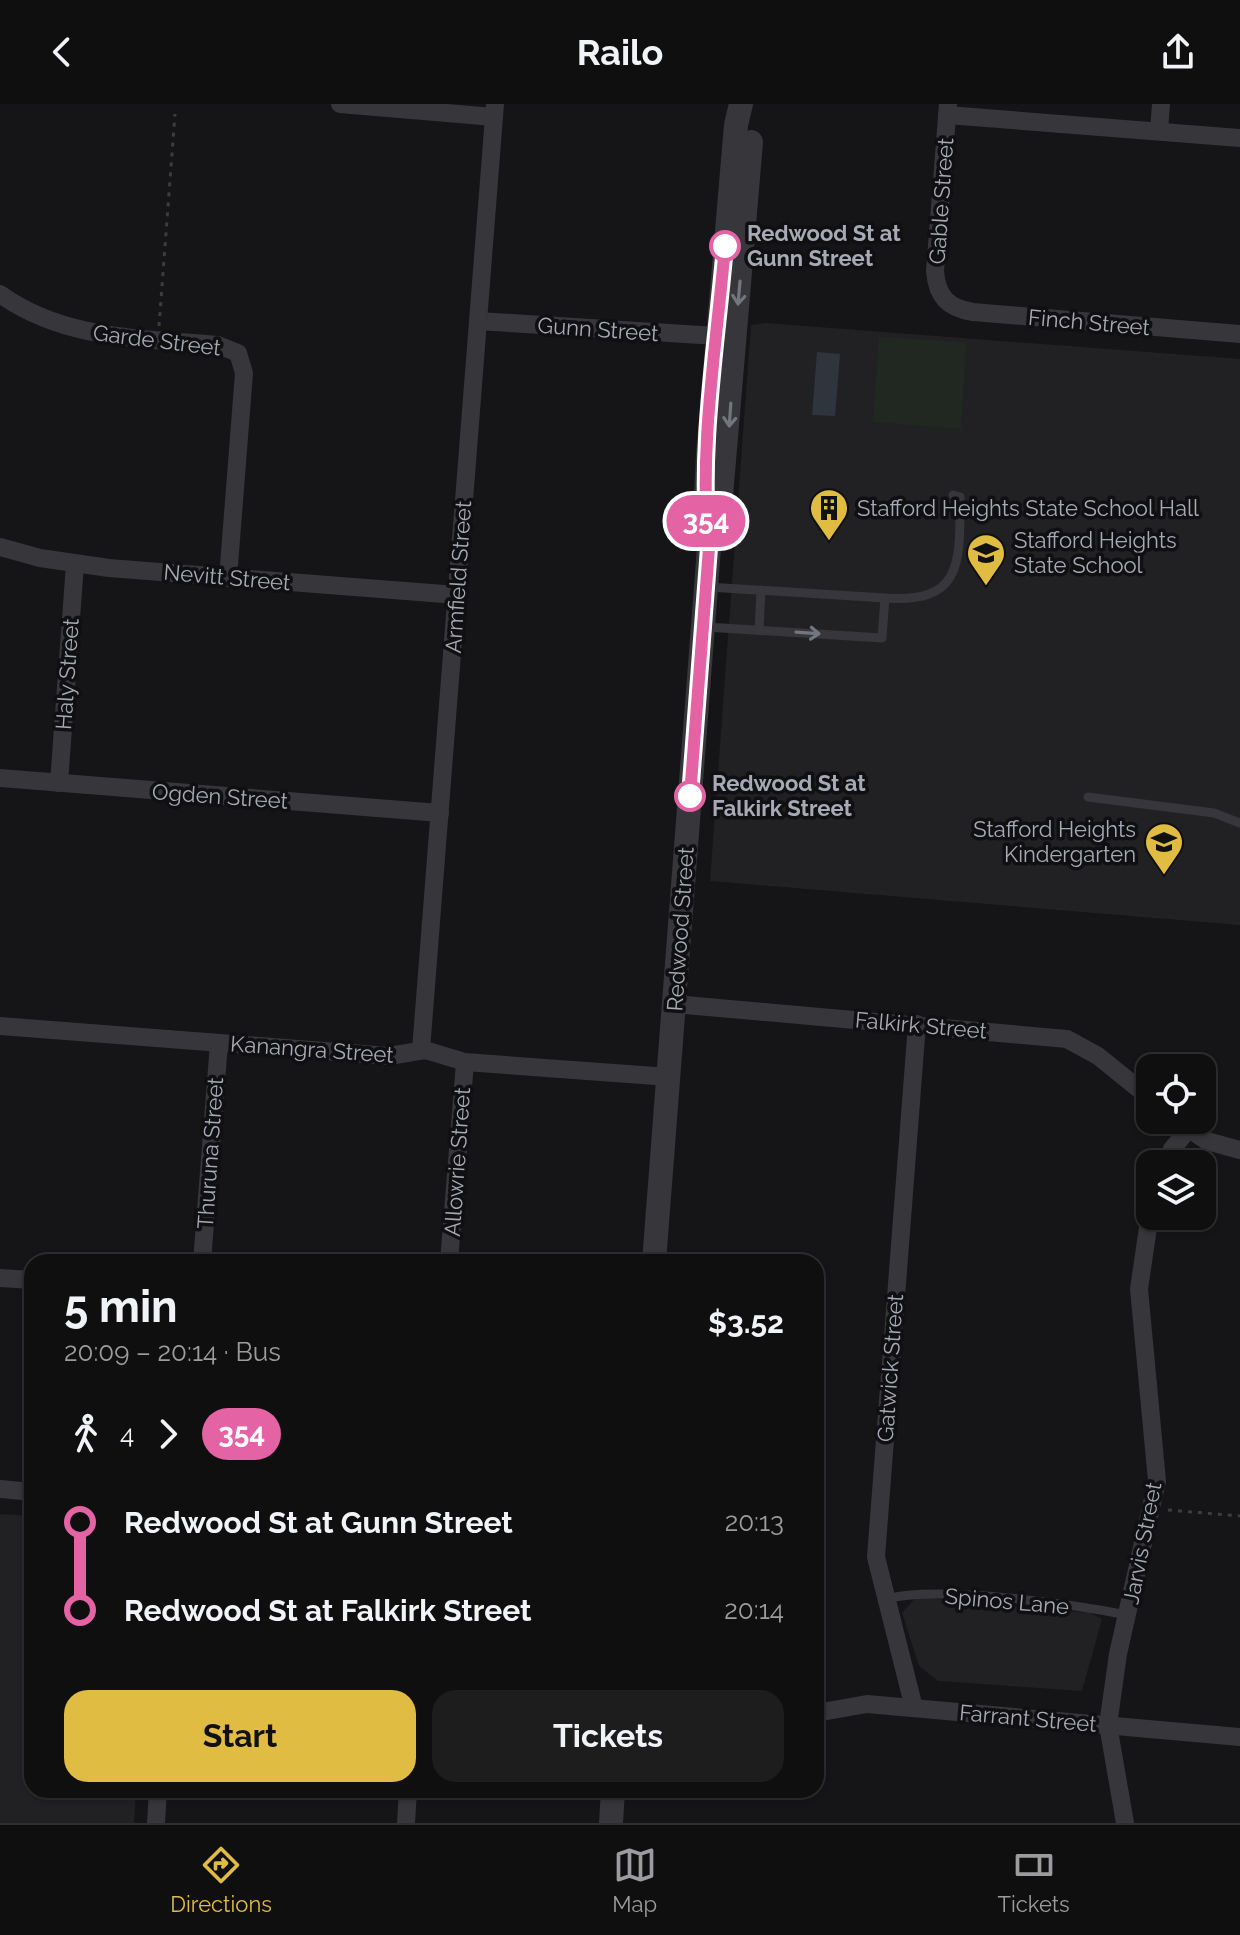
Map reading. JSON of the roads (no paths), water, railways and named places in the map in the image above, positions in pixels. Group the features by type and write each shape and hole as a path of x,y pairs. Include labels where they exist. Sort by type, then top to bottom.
{"street":[{"path":"340,104 495,111"},
{"name":"Redwood Street","path":"655,1254 709,548 705,516 717,336 736,125 741,104"},
{"name":"Redwood Street","path":"709,548 721,515 752,126 749,104"},
{"path":"1159,131 1161,104"},
{"path":"948,110 1240,138"},
{"name":"Gable Street","path":"942,298 935,271 948,110"},
{"name":"Armfield Street","path":"421,1050 495,111"},
{"name":"Garde Street","path":"0,294 46,320 80,331 218,345 238,353 244,373 228,578"},
{"name":"Finch Street","path":"942,298 955,308 973,312 1240,334"},
{"name":"Gunn Street","path":"478,321 717,336"},
{"name":"Nevitt Street","path":"0,547 75,564 457,595"},
{"name":"Haly Street","path":"59,783 75,564"},
{"name":"Ogden Street","path":"0,778 440,813"},
{"name":"Falkirk Street","path":"674,1004 1067,1039 1098,1056 1136,1087"},
{"name":"Gatwick Street","path":"914,1708 877,1566 877,1541 917,1024"},
{"name":"Kanangra Street","path":"0,1026 397,1056 421,1050 465,1062 669,1077"},
{"name":"Thuruna Street","path":"203,1254 219,1043"},
{"name":"Allowrie Street","path":"450,1254 465,1062"},
{"path":"1196,1134 1207,1141 1240,1150"},
{"name":"Jarvis Street","path":"1125,1823 1108,1725 1157,1471 1139,1289 1148,1230"},
{"path":"0,1278 24,1280"},
{"path":"0,1489 24,1491"},
{"name":"Farrant Street","path":"824,1711 851,1704 1240,1737"},
{"path":"156,1823 158,1798"},
{"path":"406,1823 408,1798"},
{"path":"611,1823 613,1798"}],"lane":[{"path":"705,587 909,600 934,596 945,585 954,568 960,527 960,497 953,495"},
{"path":"759,630 761,590"},
{"path":"702,627 882,638 885,598"},
{"path":"1088,797 1214,813 1240,823"},
{"name":"Spinos Lane","path":"886,1599 922,1593 1127,1615"}],"place":[{"name":"Redwood St at Gunn Street","path":"725,246"},
{"name":"Stafford Heights State School Hall","path":"829,542"},
{"name":"Stafford Heights State School","path":"986,587"},
{"name":"Redwood St at Falkirk Street","path":"690,796"},
{"name":"Stafford Heights Kindergarten","path":"1164,876"}]}
